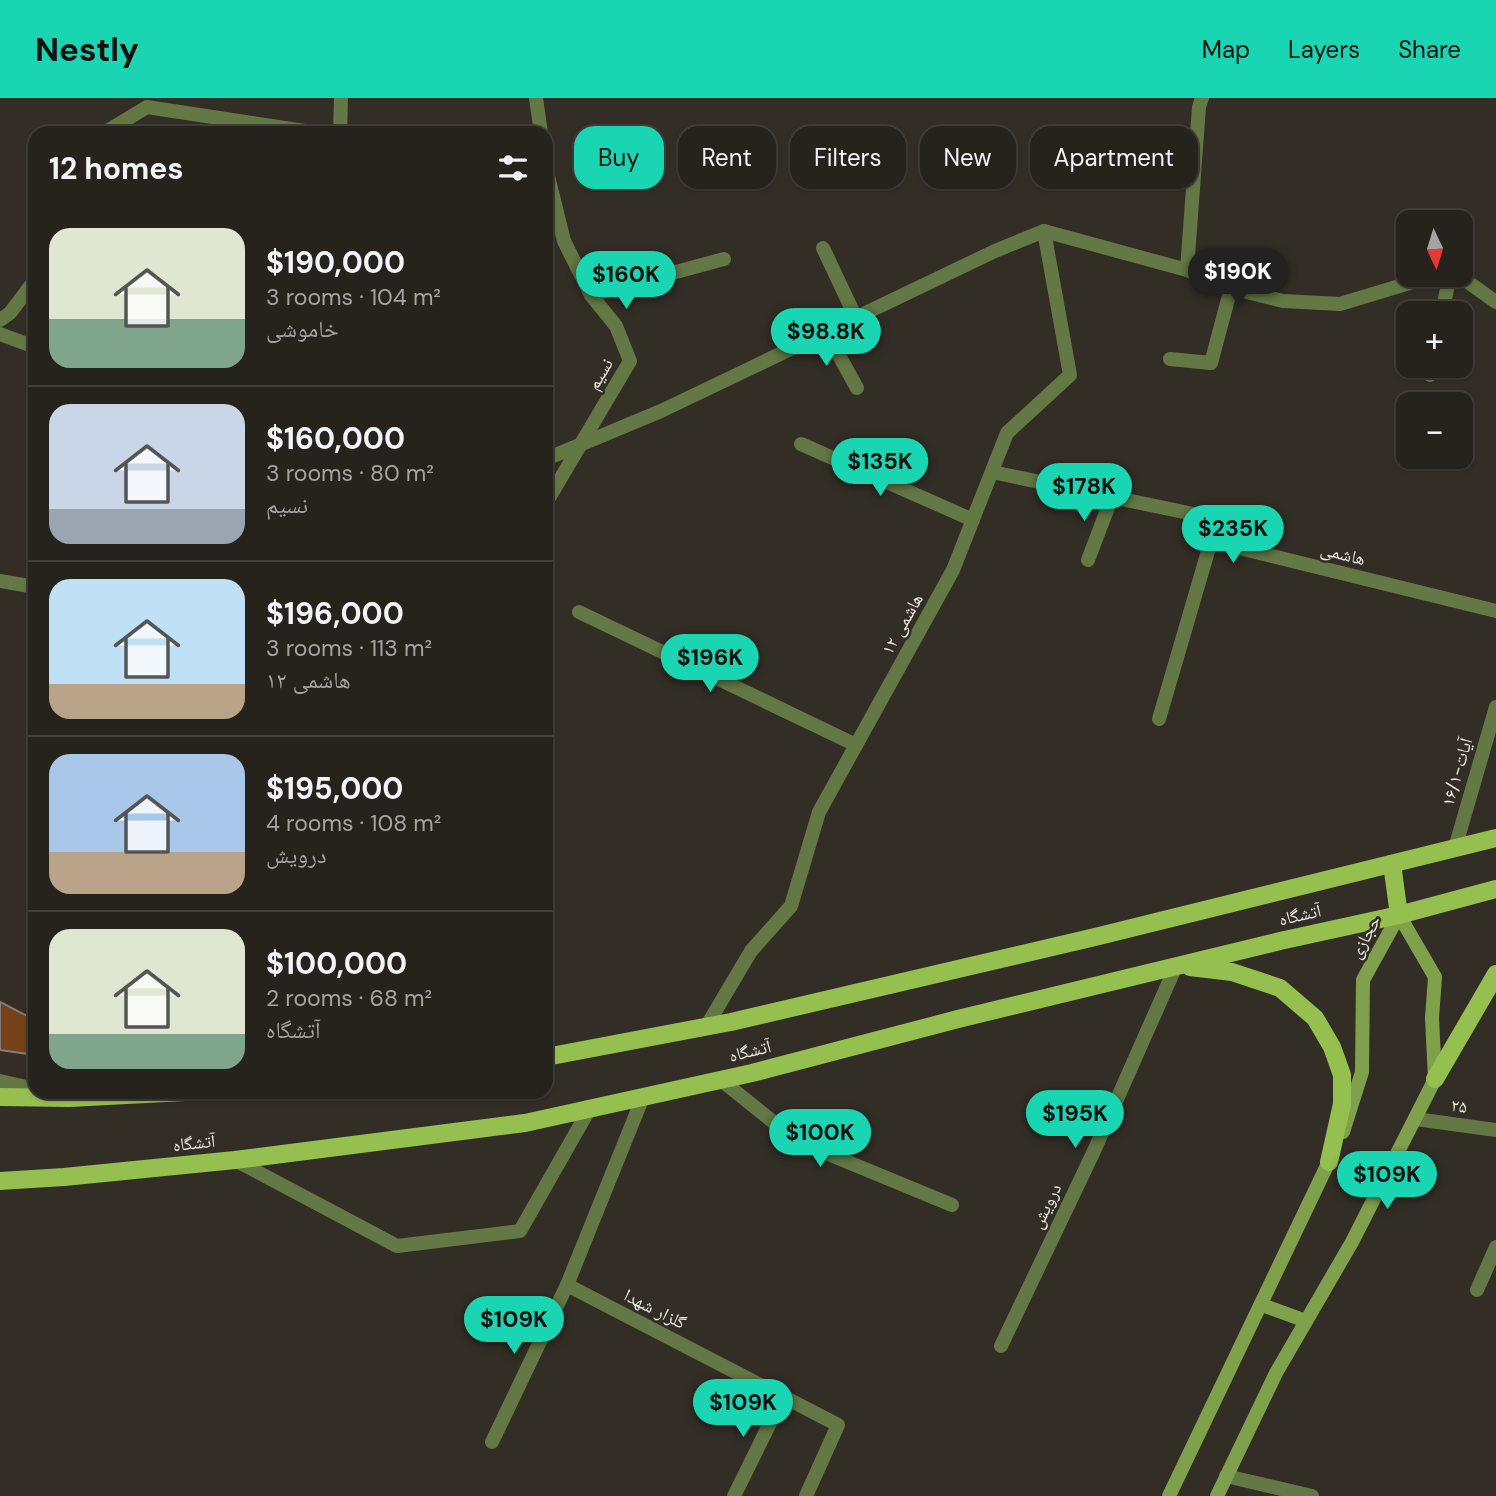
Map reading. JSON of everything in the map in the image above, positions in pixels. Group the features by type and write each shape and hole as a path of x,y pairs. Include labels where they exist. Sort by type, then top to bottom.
{"main road":[{"name":"آتشگاه","path":"553,1056 706,1027 1095,937 1496,838"},
{"path":"1392,863 1399,915"},
{"name":"آتشگاه","path":"0,1181 235,1160 525,1123 721,1080 1496,889"},
{"name":"حجازی","path":"1217,1496 1276,1373 1352,1242 1435,1079 1432,1018 1435,977 1399,915"},
{"name":"حجازی","path":"1169,1496 1342,1134 1362,1072 1363,981 1399,915"},
{"path":"1176,966 1232,972 1280,988 1315,1018 1332,1047 1342,1075 1342,1104 1329,1161"},
{"path":"1435,1079 1496,974"},
{"path":"0,1097 28,1097"},
{"path":"1262,1305 1306,1321"}],"street":[{"path":"340,126 341,98"},
{"path":"537,98 540,126"},
{"path":"1187,270 1199,107 1202,98"},
{"path":"116,126 147,107 171,104 283,126"},
{"name":"نسیم","path":"553,196 564,241 591,295 616,326 630,361 581,444"},
{"path":"553,457 661,411 995,251 1044,231 1187,270 1231,288 1283,301 1340,304 1396,287"},
{"name":"۱۲ هاشمی","path":"706,1027 751,951 792,906 820,812 953,570 1007,433 1070,375 1044,231"},
{"path":"823,248 856,318"},
{"path":"591,295 724,259"},
{"path":"1474,286 1496,302"},
{"path":"1170,359 1211,363 1231,288"},
{"path":"0,320 10,313 28,289"},
{"path":"826,332 857,388"},
{"path":"0,334 28,344"},
{"path":"553,491 581,444"},
{"path":"801,444 973,520"},
{"path":"992,472 1203,516 1211,541 1159,719"},
{"path":"1088,561 1112,497"},
{"name":"هاشمی","path":"1211,541 1496,611"},
{"path":"0,581 28,586"},
{"path":"579,612 856,745"},
{"name":"۱۶/۱-آیات","path":"1455,848 1496,706"},
{"name":"درویش","path":"1001,1346 1094,1151 1176,966"},
{"path":"721,1080 797,1140 952,1205"},
{"path":"0,1081 28,1087"},
{"path":"492,1442 567,1285 643,1097"},
{"path":"235,1160 397,1245 520,1231 590,1108"},
{"name":"۲۵","path":"1416,1119 1496,1130"},
{"path":"1477,1290 1496,1247"},
{"name":"گلزار شهدا","path":"567,1285 838,1425 806,1496"},
{"path":"734,1496 783,1397"},
{"path":"1226,1476 1312,1496"}],"building":[{"path":"0,1002 28,1016 28,1054 0,1050"}]}
